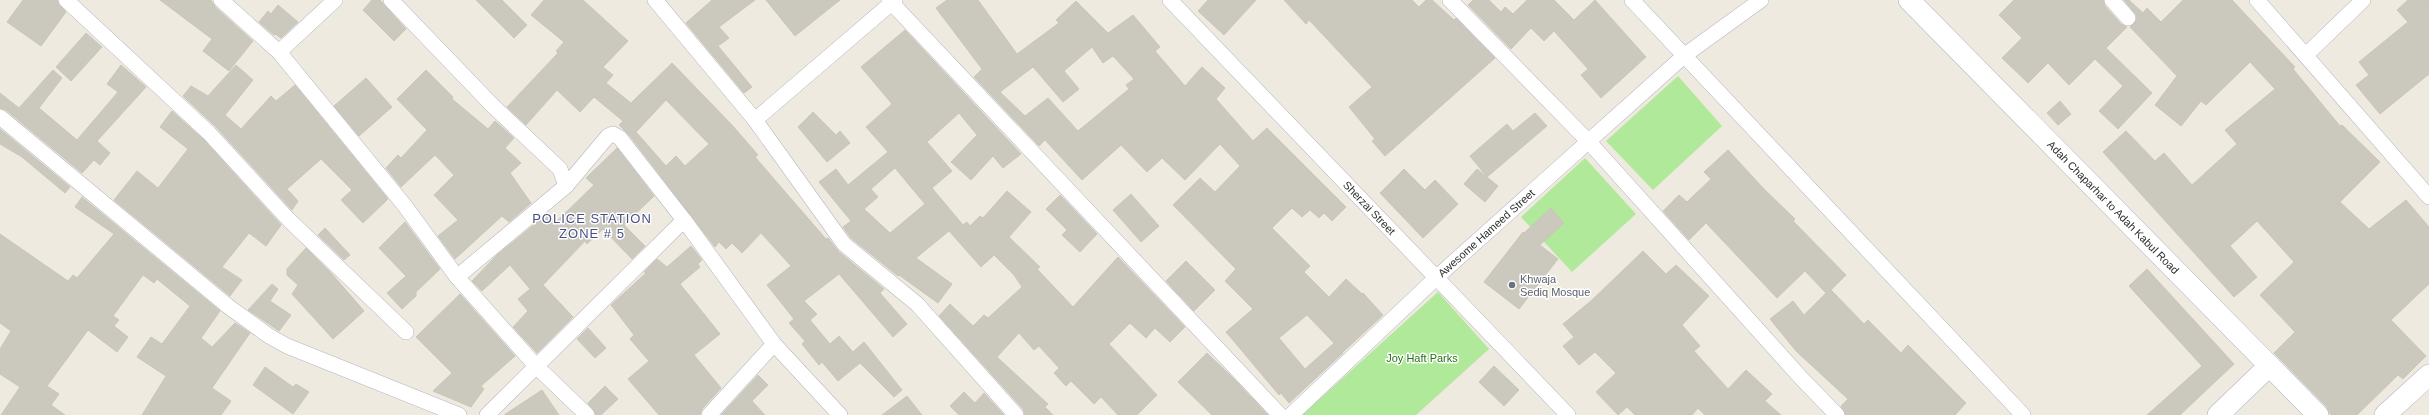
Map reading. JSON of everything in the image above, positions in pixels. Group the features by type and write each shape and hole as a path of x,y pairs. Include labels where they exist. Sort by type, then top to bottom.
{"main road":[{"name":"Adah Chaparhar to Adah Kabul Road","path":"1908,0 2318,415"},
{"path":"2218,415 2268,366"},
{"path":"2385,415 2429,375"}],"street":[{"path":"66,0 209,133 288,219 406,332"},
{"path":"221,0 279,52 405,206 457,277 536,366 587,415"},
{"path":"279,52 335,0"},
{"path":"391,0 494,106 560,169 566,186"},
{"path":"655,0 755,120 844,244 917,304 1016,415"},
{"name":"Sherzai Street","path":"1170,0 1568,415"},
{"path":"1450,0 1589,142 1802,379 1837,415"},
{"path":"1632,0 2023,415"},
{"name":"Awesome Hameed Street","path":"1291,415 1436,276 1589,142 1685,55 1761,0"},
{"path":"2112,0 2128,18"},
{"path":"2257,0 2429,197"},
{"path":"2306,55 2363,0"},
{"path":"755,120 892,1 1280,415"},
{"path":"0,117 229,307 269,336 287,346 459,415"},
{"path":"457,277 566,186 608,136 613,134 620,138 684,220 774,344 840,415"},
{"path":"487,415 684,220"},
{"path":"709,415 774,344"}],"green space":[{"path":"1678,76 1722,126 1653,190 1606,141"},
{"path":"1585,158 1636,214 1572,272 1521,217"},
{"name":"Joy Haft Parks","path":"1438,292 1489,349 1416,415 1302,415"}],"building":[{"path":"23,0 57,0 66,12 41,46 7,22"},
{"path":"160,0 211,0 215,7 253,41 229,71 203,51 212,39"},
{"path":"372,0 380,0 406,29 394,41 363,10"},
{"path":"476,0 502,0 527,25 514,38"},
{"path":"544,0 583,0 628,41 603,67 613,75 606,83 631,103 672,63 732,125 758,155 755,157 826,239 828,238 838,251 884,289 880,293 907,324 893,337 839,274 804,301 817,314 810,320 830,344 839,336 853,352 864,342 902,390 894,397 860,363 838,381 822,362 819,365 802,344 805,341 789,323 794,319 767,285 791,266 761,233 742,253 732,243 726,249 719,242 715,247 630,136 619,125 623,121 594,97 580,112 557,90 526,125 507,107 558,53 556,51 564,42 531,15","holes":["666,100 709,144 685,166 676,156 666,166 636,132"]},
{"path":"712,0 755,0 719,27 729,38 718,46 752,87 744,93 686,23"},
{"path":"766,0 840,0 795,36"},
{"path":"947,0 978,0 1017,54 1059,23 1056,20 1076,1 1108,33 1133,15 1160,47 1155,51 1185,86 1202,67 1225,88 1216,99 1253,141 1267,128 1346,207 1332,221 1324,213 1319,218 1310,210 1302,217 1292,208 1272,228 1310,266 1304,272 1329,297 1346,279 1362,294 1363,293 1383,315 1343,352 1336,345 1343,353 1289,403 1281,393 1279,395 1226,332 1253,309 1225,281 1236,269 1173,205 1200,178 1215,192 1240,166 1220,144 1185,180 1162,158 1147,172 1121,145 1082,180 1045,140 1039,146 974,77 982,69 936,8","holes":["1092,47 1103,63 1113,56 1134,79 1126,85 1129,89 1078,131 1048,98 1025,116 1000,92 1033,67 1063,102 1079,89 1064,71","1307,315 1334,343 1305,369 1279,338"]},
{"path":"1208,0 1256,0 1224,35 1198,11"},
{"path":"1284,0 1412,0 1419,7 1426,0 1432,0 1454,20 1456,18 1495,58 1385,156 1372,141 1375,139 1349,107 1372,87 1309,20 1306,24"},
{"path":"1473,0 1489,0 1501,12 1505,7 1513,14 1527,0 1554,0 1574,20 1595,0 1646,57 1601,98 1581,75 1588,69 1554,31 1544,41 1531,28 1511,49 1468,5"},
{"path":"2014,0 2103,0 2105,6 2121,24 2127,27 2106,48 2152,93 2118,129 2099,111 2123,86 2095,59 2069,85 2048,63 2028,83 2002,58 2022,38 1999,15"},
{"path":"2124,0 2129,0 2143,13 2147,8 2161,22 2183,0 2232,0 2295,67 2293,69 2340,126 2342,125 2380,162 2340,202 2369,229 2406,200 2429,227 2429,284 2391,320 2426,356 2403,379 2398,375 2357,415 2331,415 2327,407 2274,353 2295,332 2260,295 2294,262 2257,221 2230,246 2257,277 2234,297 2103,152 2126,131 2155,161 2164,153 2192,185 2237,144 2225,130 2275,89 2250,62 2206,105 2201,101 2181,126 2155,105 2177,76 2130,27 2136,21 2137,16"},
{"path":"2408,0 2429,0 2429,74 2380,114 2356,85 2369,75 2359,62 2408,22 2397,10"},
{"path":"278,5 298,22 281,38 275,34 274,35 259,22 268,11 271,14"},
{"path":"905,30 1021,154 1003,168 993,156 971,180 951,162 977,135 959,113 927,142 952,171 932,188 963,225 967,222 970,226 980,216 983,218 1007,191 1031,212 1009,237 1040,267 1037,269 1073,307 1118,257 1185,327 1170,342 1155,328 1146,338 1130,323 1109,344 1157,395 1137,415 1118,415 1101,397 1094,404 1071,381 1066,386 1054,373 1059,368 1039,346 1034,350 1019,333 997,357 1048,404 1045,407 1053,415 1025,415 1023,409 939,316 950,304 973,326 984,315 988,318 1022,287 1014,275 994,255 981,267 949,231 916,258 952,284 938,303 899,275 898,276 851,238 843,227 851,221 819,182 836,169 848,185 888,152 866,127 892,104 861,67","holes":["895,168 925,204 890,233 864,209 878,197 871,189"]},
{"path":"86,33 102,47 71,81 56,67"},
{"path":"121,65 146,87 97,141 110,153 100,165 94,160 82,173 6,110 0,108 0,93 19,108 53,70 62,78 39,108 77,140 118,92 107,84"},
{"path":"236,65 253,80 225,115 241,129 271,96 276,101 295,85 388,199 363,223 341,200 352,190 321,159 287,189 298,201 292,210 216,127 183,96 191,86 208,96"},
{"path":"426,70 453,97 452,99 488,129 495,121 514,138 505,148 521,163 510,173 531,203 509,222 502,216 455,259 438,236 458,220 434,195 454,175 435,155 401,187 386,168 398,155 401,158 427,130 397,99"},
{"path":"366,78 392,107 359,136 334,106"},
{"path":"2060,101 2071,114 2058,125 2047,113"},
{"path":"172,111 203,139 281,225 266,246 249,233 222,267 242,280 230,296 114,200 137,171 158,188 188,149 160,127"},
{"path":"813,112 836,135 840,131 850,143 827,162 798,127"},
{"path":"1535,113 1547,126 1487,177 1470,156 1507,124 1513,131"},
{"path":"0,129 70,187 65,193 22,157 0,144"},
{"path":"617,148 654,196 624,225 645,246 632,259 603,229 587,244 585,241 543,285 573,317 537,353 513,327 528,311 518,299 530,289 510,265 482,291 472,281 497,255 547,214 556,222 594,185 586,178"},
{"path":"1728,150 1764,189 1795,219 1793,221 1846,275 1831,290 1864,324 1868,320 1901,353 1908,345 1966,403 1955,415 1846,415 1841,406 1848,399 1796,351 1770,319 1793,301 1804,315 1826,293 1805,271 1777,298 1706,223 1689,240 1663,211 1679,195 1687,202 1711,179 1704,172"},
{"path":"1404,169 1425,190 1435,180 1458,204 1423,238 1380,193"},
{"path":"1477,169 1498,186 1485,202 1464,184"},
{"path":"1131,194 1159,226 1141,242 1113,210"},
{"path":"1060,195 1097,234 1080,252 1062,235 1067,230 1046,209"},
{"path":"82,197 220,311 201,338 212,347 235,323 250,333 212,388 231,401 221,415 142,415 166,376 137,357 151,337 162,344 190,306 157,279 154,283 143,275 113,316 119,320 114,326 128,337 117,352 88,330 47,386 59,394 51,405 65,415 1,415 20,387 0,374 0,349 11,331 0,323 0,234 68,281 73,275 77,278 114,234 75,207"},
{"path":"1551,208 1564,223 1540,245 1558,259 1519,309 1484,282 1523,232 1524,233"},
{"path":"405,222 440,269 416,292 416,296 402,309 387,293 406,276 379,248"},
{"path":"325,228 350,255 344,260 318,235"},
{"path":"691,246 702,260 698,264 700,267 680,284 720,334 694,355 721,388 702,409 700,415 659,415 628,379 649,361 630,339 634,335 611,305 646,273 644,272 657,259 667,267"},
{"path":"306,248 331,273 364,311 333,339 292,294 298,285 287,275 287,269"},
{"path":"1643,251 1666,274 1676,265 1709,296 1682,325 1700,346 1694,351 1728,389 1746,370 1772,394 1765,401 1781,415 1705,415 1698,408 1692,415 1635,415 1627,407 1618,415 1596,392 1616,373 1595,352 1579,365 1563,346 1574,337 1563,324 1592,300"},
{"path":"1186,261 1215,290 1194,311 1166,281"},
{"path":"2147,269 2234,364 2180,415 2147,415 2202,366 2129,286"},
{"path":"272,284 278,289 270,301 291,315 279,331 248,310"},
{"path":"460,294 515,356 481,386 484,389 471,407 433,391 452,373 416,337"},
{"path":"588,328 606,348 595,358 577,339"},
{"path":"1207,353 1268,415 1212,415 1178,382"},
{"path":"1494,366 1519,390 1504,406 1479,382"},
{"path":"265,367 293,387 296,384 309,392 293,414 253,385"},
{"path":"758,375 768,385 752,401 765,415 721,415"},
{"path":"605,386 618,399 601,415 596,415 588,403"},
{"path":"542,390 559,415 504,415"},
{"path":"964,392 975,403 984,393 1004,415 959,415 950,406"},
{"path":"907,396 922,415 882,415"}],"place":[{"name":"Khwaja Sediq Mosque","path":"1512,285"}],"district":[{"name":"POLICE STATION ZONE # 5","path":"592,226"}]}
